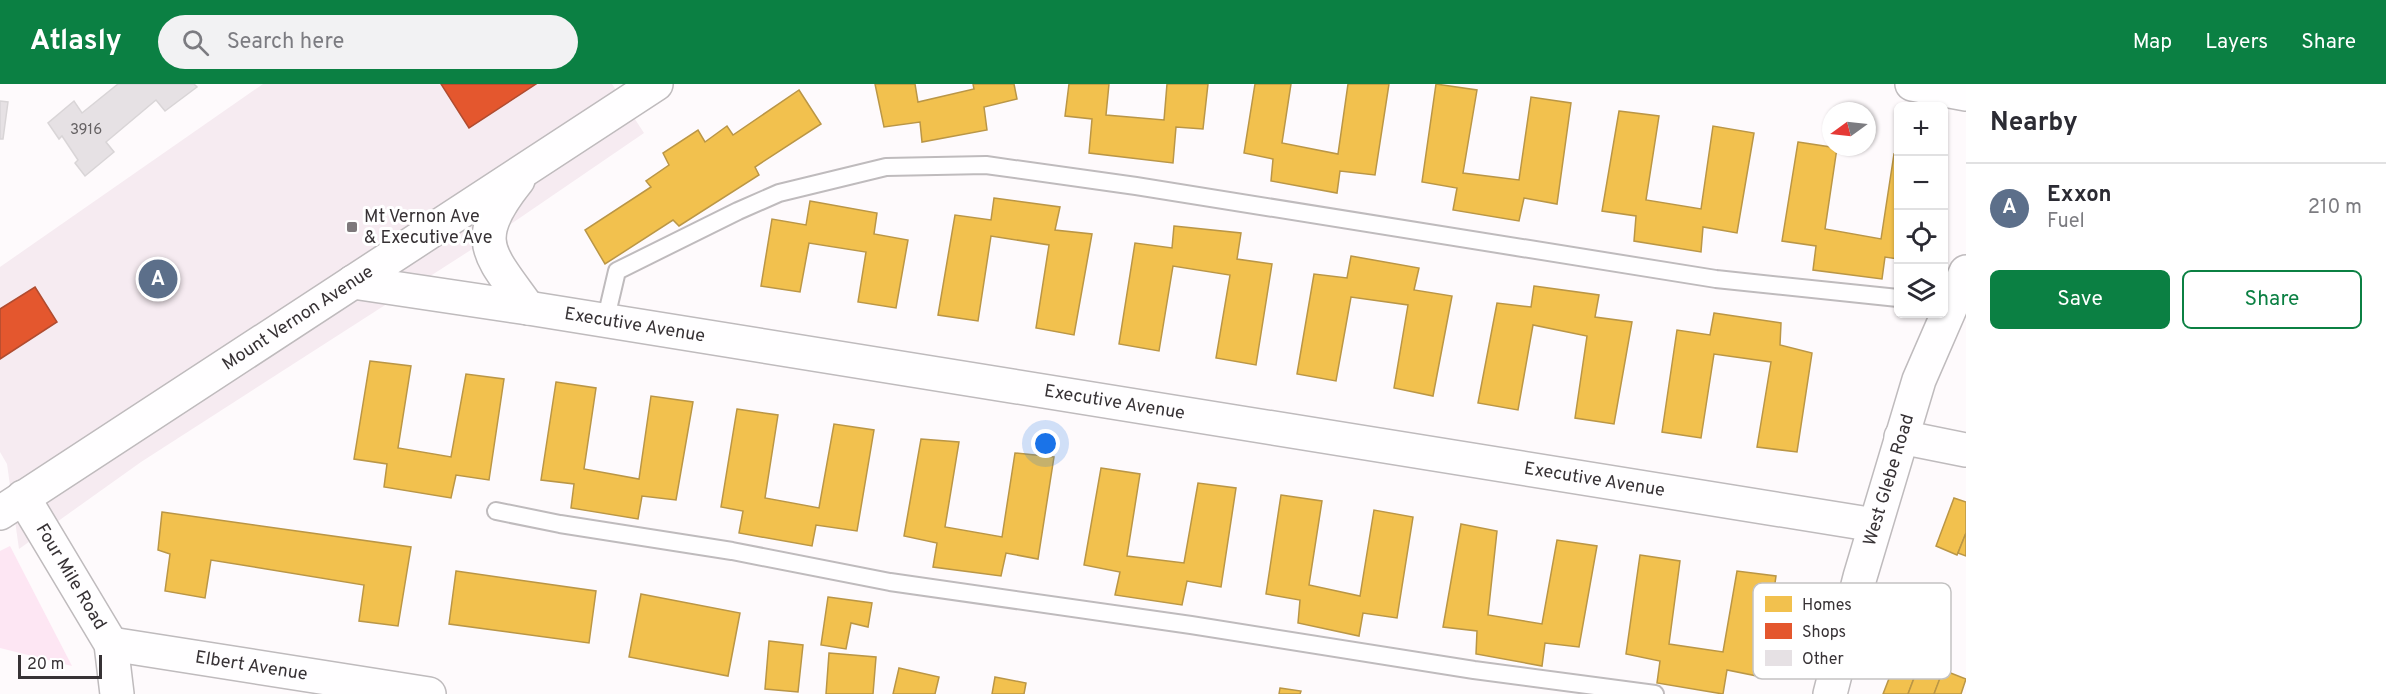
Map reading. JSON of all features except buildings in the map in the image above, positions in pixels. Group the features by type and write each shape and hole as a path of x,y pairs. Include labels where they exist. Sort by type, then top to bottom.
{"street":[{"path":"1912,84 1966,94"},
{"name":"Mount Vernon Avenue","path":"12,505 647,87"},
{"path":"528,308 495,264 491,253 489,232 496,209 535,162"},
{"name":"West Glebe Road","path":"1948,304 1966,273"},
{"name":"Executive Avenue","path":"353,282 528,308 1875,525"},
{"name":"West Glebe Road","path":"1860,583 1901,437 1919,380 1943,318"},
{"path":"1901,437 1966,450"},
{"name":"Four Mile Road","path":"12,505 111,644 117,694"},
{"name":"Elbert Avenue","path":"111,644 429,694"},
{"name":"West Glebe Road","path":"1830,694 1834,679"}],"lane":[{"path":"605,322 617,271 779,193 886,167 998,166 1716,279 1894,297"},
{"path":"496,511 560,524 732,551 890,582 1191,624 1474,670 1655,694"}],"shaded area":[{"path":"263,84 612,84 644,133 505,228 141,462 19,549 7,464 0,452 0,267"},
{"path":"10,546 72,666 0,648 0,551"}],"place":[{"name":"Mt Vernon Ave & Executive Ave","path":"352,227"},
{"name":"Exxon","path":"158,279"}]}
